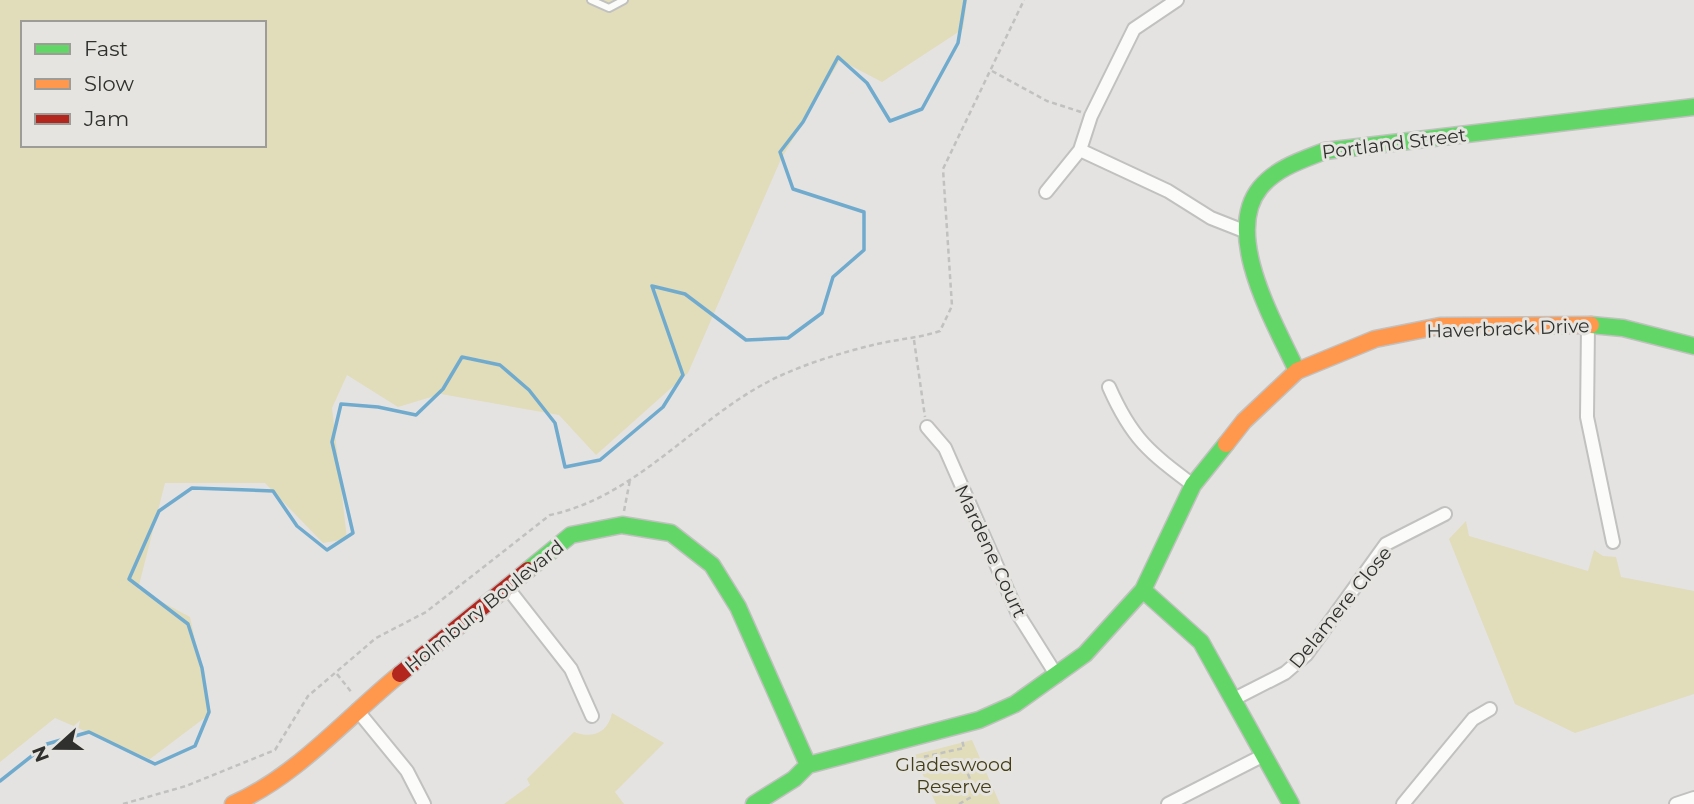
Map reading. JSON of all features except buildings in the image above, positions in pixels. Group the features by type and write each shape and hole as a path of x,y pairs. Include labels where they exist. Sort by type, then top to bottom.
{"street":[{"path":"1046,192 1080,150 1091,116 1134,29 1177,0"},
{"name":"Portland Street","path":"1297,372 1249,261 1244,231 1253,199 1268,175 1294,159 1325,151 1694,107"},
{"path":"1080,150 1168,191 1211,218 1244,231"},
{"path":"1588,325 1587,417 1613,542"},
{"name":"Haverbrack Drive","path":"754,804 794,779 808,765 958,727 1015,704 1085,654 1143,590 1193,485 1244,421 1297,372 1375,339 1440,326 1588,325 1623,328 1694,346"},
{"path":"1110,387 1125,422 1146,450 1193,485"},
{"name":"Mardene Court","path":"927,427 944,448 1018,614 1057,676"},
{"name":"Delamere Close","path":"1234,699 1285,673 1306,655 1386,544 1445,514"},
{"name":"Holmbury Boulevard","path":"233,804 271,785 571,534 622,525 671,533 712,565 738,607 808,765"},
{"path":"506,586 571,669 592,716"},
{"path":"1143,590 1201,642 1291,804"},
{"path":"360,708 407,771 424,804"},
{"path":"1403,804 1473,719 1490,709"},
{"path":"1168,804 1264,755"},
{"path":"1676,804 1694,798"}],"lane":[{"path":"591,0 609,8 624,0"}],"path":[{"path":"123,804 186,786 275,750 308,696 376,638 426,611 550,514 575,509 630,478 762,385 826,360 878,344 914,339 940,331 952,306 943,169 1024,0"},
{"path":"992,71 1047,101 1091,116"},
{"path":"914,339 927,427"},
{"path":"622,525 630,478"},
{"path":"337,674 360,708"},
{"path":"958,727 964,748 923,757 923,761 959,762 965,767 974,790 973,796 959,804"}],"green space":[{"path":"0,0 967,0 963,29 882,82 840,60 781,159 688,373 596,455 559,415 441,394 398,407 347,375 332,408 347,539 323,543 265,483 165,483 138,589 190,617 211,713 150,759 55,718 0,762"},
{"path":"1466,521 1469,536 1588,571 1594,550 1603,556 1616,557 1621,577 1694,591 1694,694 1575,733 1515,704 1449,539"},
{"path":"612,713 664,743 615,792 624,804 504,804 530,785 527,779 574,732 587,735 598,733 607,725"},
{"name":"Gladeswood Reserve","path":"972,740 1000,804 936,804 914,755"}],"waterway":[{"path":"0,781 47,744 89,732 155,764 195,746 209,712 202,668 188,624 129,579 159,511 192,488 273,491 297,526 327,550 353,533 332,442 341,404 378,407 416,415 443,389 462,357 500,365 529,390 555,423 565,467 600,460 663,407 683,375 652,286 685,294 746,340 788,338 822,313 833,277 864,250 864,212 793,189 780,152 803,122 838,57 867,83 890,121 922,109 958,43 965,0"}],"traffic: fast":[{"path":"1297,371 1266,305 1249,254 1247,230 1250,207 1260,188 1274,175 1290,165 1325,151 1694,107"},
{"path":"1591,325 1623,328 1694,346"},
{"path":"754,804 794,779 808,765 979,720 1015,704 1085,654 1143,590 1193,485 1226,444"},
{"path":"528,570 571,535 622,525 671,533 712,565 738,607 808,765"},
{"path":"1143,590 1201,642 1291,804"}],"traffic: slow":[{"path":"1226,444 1244,421 1297,371 1375,339 1440,326 1591,325"},
{"path":"233,804 300,762 400,674"}],"traffic: jam":[{"path":"400,674 528,570"}]}
